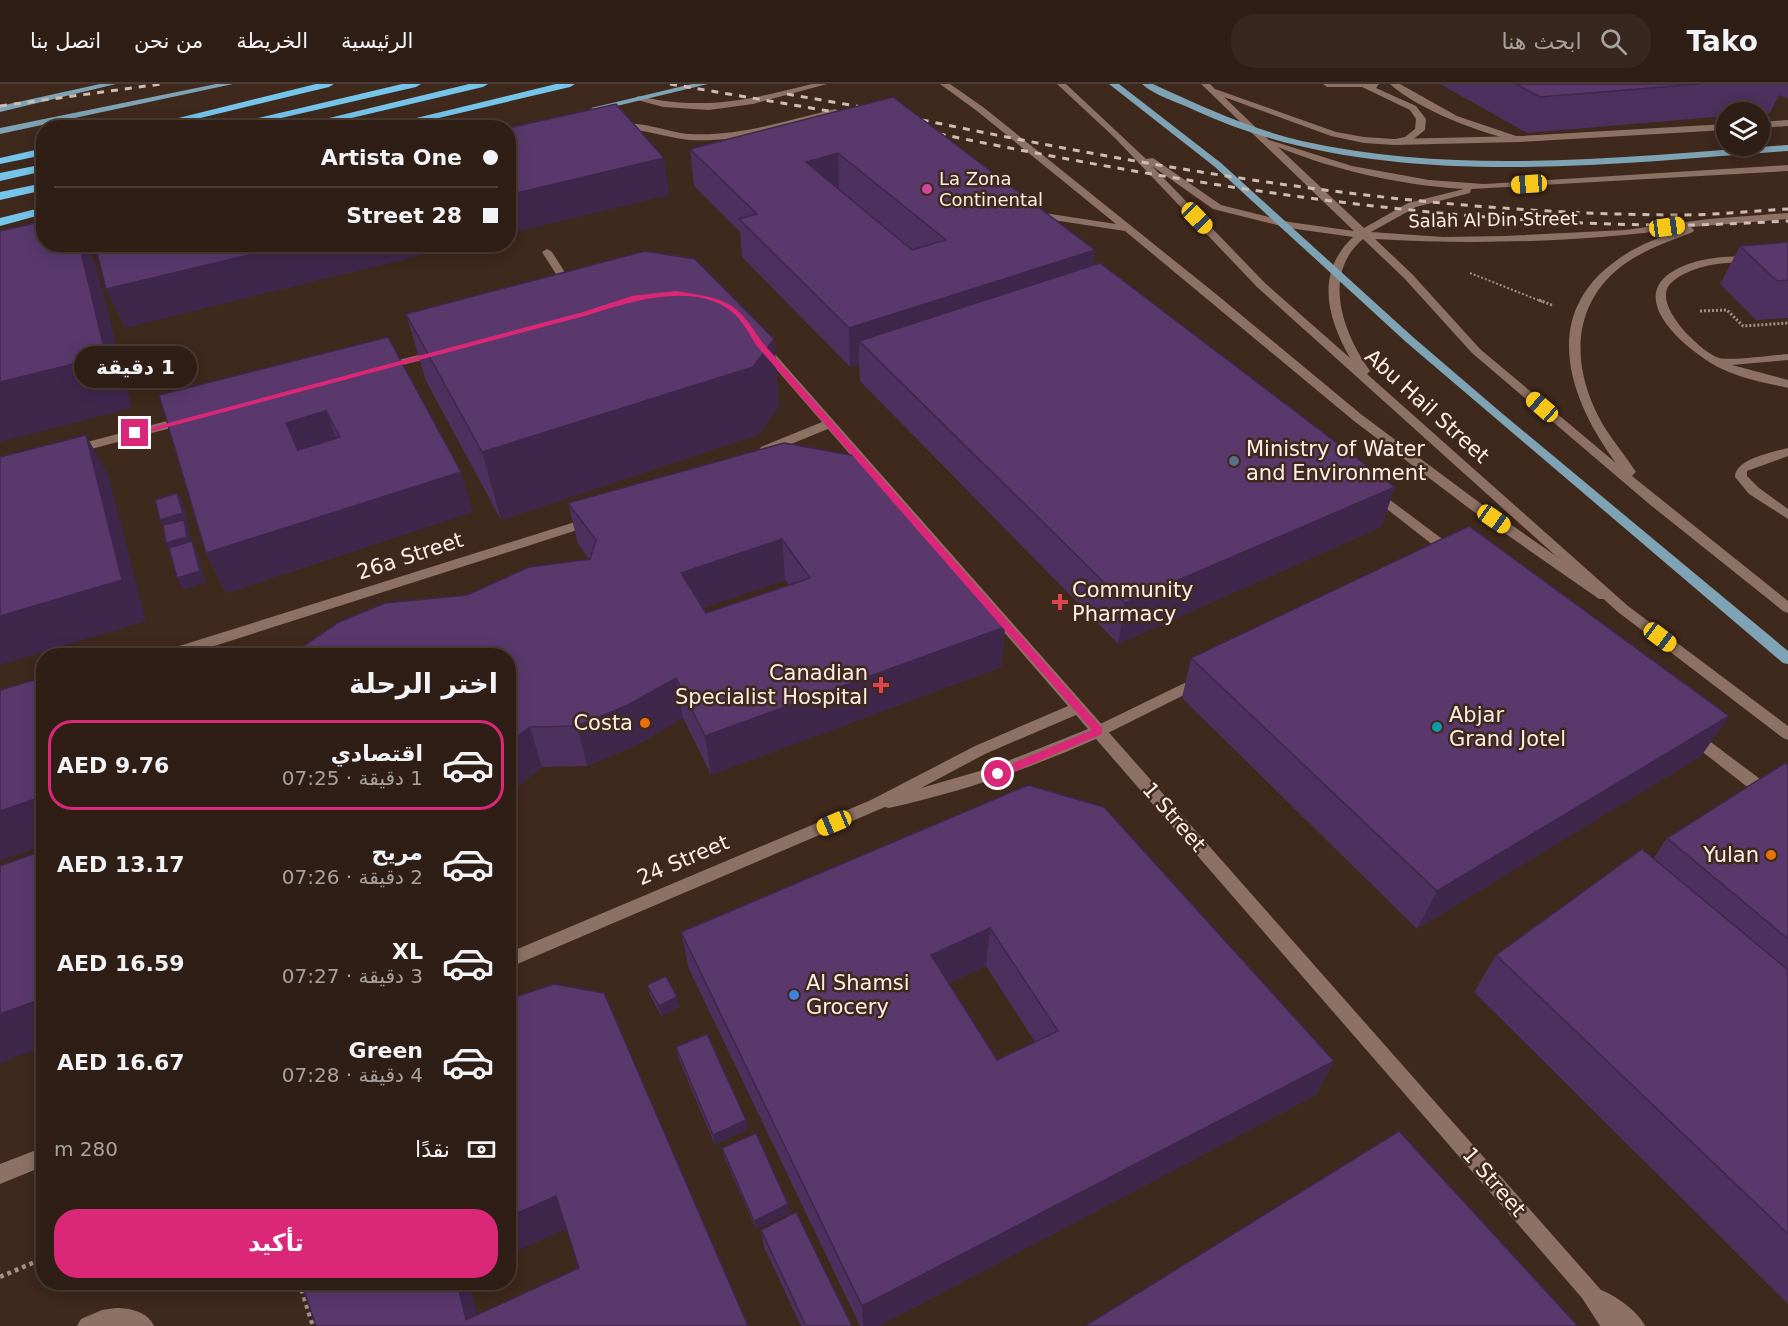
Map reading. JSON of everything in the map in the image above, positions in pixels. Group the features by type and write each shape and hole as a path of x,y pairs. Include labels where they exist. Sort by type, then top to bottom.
{"highway":[{"path":"177,120 329,84"},
{"path":"256,120 416,84"},
{"path":"328,120 483,84"},
{"path":"415,120 570,84"},
{"path":"0,161 36,153"},
{"path":"0,177 36,169"},
{"path":"0,196 36,188"},
{"path":"0,222 36,212"}],"main road":[{"path":"0,109 112,84"},
{"path":"54,120 229,84"},
{"path":"583,111 703,84"},
{"path":"638,99 674,108 714,108 823,84"},
{"path":"944,84 980,109 1212,296 1358,418 1475,506 1623,609"},
{"name":"Abu Hail Street","path":"1061,84 1117,135 1261,285 1623,609 1788,734"},
{"path":"1113,84 1218,165 1419,348 1726,610 1788,659"},
{"path":"1146,84 1211,116 1258,132 1341,153 1381,159 1462,165 1562,164 1788,148"},
{"path":"1327,84 1365,86 1381,84"},
{"path":"1394,84 1461,123 1520,139"},
{"path":"1365,86 1413,108 1421,119 1420,130 1408,139 1394,142"},
{"path":"1208,87 1334,134 1364,140 1394,142 1520,139 1716,128"},
{"path":"1208,87 1408,276 1476,351 1653,500 1788,608"},
{"path":"605,128 638,127 673,136 723,136 847,110"},
{"path":"1770,124 1788,123"},
{"path":"0,131 36,124"},
{"name":"Salah Al Din Street","path":"1117,135 1217,207 1289,225 1363,235 1443,240 1505,239 1625,233 1709,222 1788,216"},
{"path":"1264,139 1311,157 1376,176 1413,182 1484,187"},
{"name":"Salah Al Din Street","path":"1484,187 1788,168"},
{"path":"1384,395 1354,358 1335,299 1334,278 1337,265 1344,253 1363,235 1406,208 1484,187"},
{"path":"1039,231 1021,214 1125,228"},
{"path":"1653,500 1617,456 1591,417 1576,380 1572,346 1578,316 1593,288 1617,265 1649,246 1709,222"},
{"path":"58,255 71,252"},
{"path":"547,252 580,304"},
{"path":"1788,260 1698,265 1677,272 1663,283 1659,297 1664,313 1676,330 1693,346 1718,362 1738,371 1788,384"},
{"name":"1 Street","path":"755,338 829,424 847,451 1099,731 1589,1291 1613,1326"},
{"path":"367,371 447,350"},
{"path":"1718,362 1788,357"},
{"path":"57,454 195,417"},
{"path":"756,454 829,424"},
{"path":"1788,452 1745,466 1741,471 1741,477 1746,484 1788,515"},
{"path":"1364,484 1466,564 1439,563"},
{"name":"26a Street","path":"190,648 610,515"},
{"name":"24 Street","path":"877,804 998,774 1099,731 1216,673"},
{"name":"24 Street","path":"516,958 877,804 971,754 1078,708"},
{"path":"1684,730 1788,809"},
{"path":"0,1174 36,1159"},
{"name":"1 Street","path":"1589,1291 1634,1326"},
{"path":"88,1326 116,1317 133,1319 143,1326"}],"path":[{"path":"1470,273 1558,308"},
{"path":"1694,312 1727,310 1743,326 1788,323"},
{"path":"0,1277 36,1261"},
{"path":"302,1290 313,1326"}],"building":[{"path":"1516,84 1700,84 1540,97"},
{"path":"893,97 1095,250 849,328 739,219 757,214 690,149","holes":["838,153 946,240 912,250 806,162"]},
{"path":"616,104 664,158 516,193 516,126"},
{"path":"36,223 36,252 81,252 106,356 0,382 0,231"},
{"path":"1788,242 1788,280 1777,281 1740,246"},
{"path":"645,251 695,259 774,339 753,367 482,452 406,314"},
{"path":"97,252 261,252 106,289"},
{"path":"1100,263 1395,487 1125,603 859,341"},
{"path":"388,337 461,472 206,553 159,395","holes":["326,411 340,437 298,450 286,423"]},
{"path":"86,435 122,580 0,616 0,457"},
{"path":"784,443 856,456 1005,627 705,736 676,678 628,705 577,726 530,727 516,738 516,648 301,648 339,622 385,603 467,595 529,567 590,559 596,540 568,503","holes":["782,539 810,578 706,613 681,573"]},
{"path":"177,493 183,513 160,520 155,500"},
{"path":"184,520 187,537 166,543 163,525"},
{"name":"Abjar Grand Jotel","path":"1469,526 1729,716 1437,891 1191,658"},
{"path":"192,541 200,571 177,578 169,548"},
{"path":"36,679 36,799 0,811 0,690"},
{"path":"1785,763 1788,765 1788,939 1667,838"},
{"path":"1028,785 1104,807 1334,1061 862,1306 681,932","holes":["990,928 1058,1031 997,1060 931,955"]},
{"path":"1642,849 1788,970 1788,1234 1496,955"},
{"path":"36,853 36,1001 0,1014 0,866"},
{"path":"666,976 677,997 659,1006 647,985"},
{"path":"554,984 604,993 748,1326 316,1326 304,1290 459,1290 466,1320 579,1268 556,1196 516,1214 516,997"},
{"path":"707,1034 746,1120 713,1135 676,1047"},
{"path":"1399,1131 1578,1326 1085,1326"},
{"path":"756,1133 788,1204 754,1221 722,1148"},
{"path":"796,1212 852,1326 806,1326 761,1230"}],"railway":[{"path":"0,106 161,84"},
{"path":"670,84 852,115"},
{"path":"787,94 873,109"},
{"path":"908,117 1099,155 1291,186 1388,198 1582,213 1693,215 1788,209"},
{"path":"925,131 1105,166 1381,207 1565,222 1673,225 1788,221"}],"place":[{"name":"La Zona Continental","path":"927,189"},
{"name":"Ministry of Water and Environment","path":"1234,461"},
{"name":"Community Pharmacy","path":"1060,602"},
{"name":"Canadian Specialist Hospital","path":"881,685"},
{"name":"Costa","path":"645,723"},
{"name":"Abjar Grand Jotel","path":"1437,727"},
{"name":"Yulan","path":"1771,855"},
{"name":"Al Shamsi Grocery","path":"794,995"}],"route":[{"path":"135,433 601,309 632,298 676,293 717,300 733,309 744,319 759,343 1099,731 998,774"}]}
